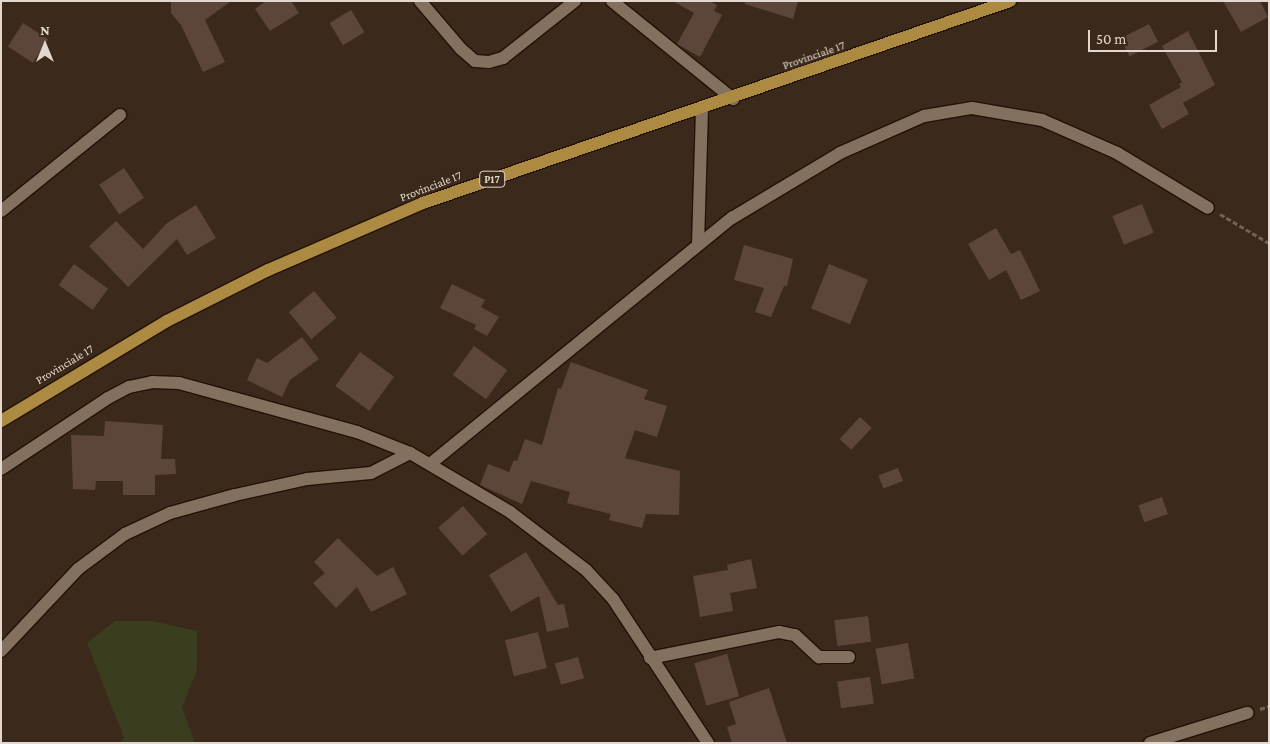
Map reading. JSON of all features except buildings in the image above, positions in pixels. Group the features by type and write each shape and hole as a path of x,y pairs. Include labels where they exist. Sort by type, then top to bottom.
{"main road":[{"name":"Provinciale 17","path":"1,421 167,320 268,270 423,203 733,99 1010,1"}],"street":[{"path":"420,1 461,49 475,61 489,62 503,58 575,1"},
{"path":"612,1 733,99"},
{"path":"430,464 698,244 770,193 840,153 924,116 972,108 1042,120 1075,132 1117,153 1208,208"},
{"path":"698,244 702,109"},
{"path":"1,211 120,115"},
{"path":"1,469 108,398 129,387 152,382 179,383 293,412 357,432 410,453 510,512 586,570 612,598 708,743"},
{"path":"1,651 78,569 124,534 170,513 235,495 307,479 370,473 410,453"},
{"path":"650,658 778,632 795,635 819,657 849,657"},
{"path":"1150,743 1247,713"}],"path":[{"path":"1208,208 1269,243"}],"green space":[{"path":"115,621 153,621 197,631 197,670 182,707 195,743 119,743 124,738 87,643"}]}
